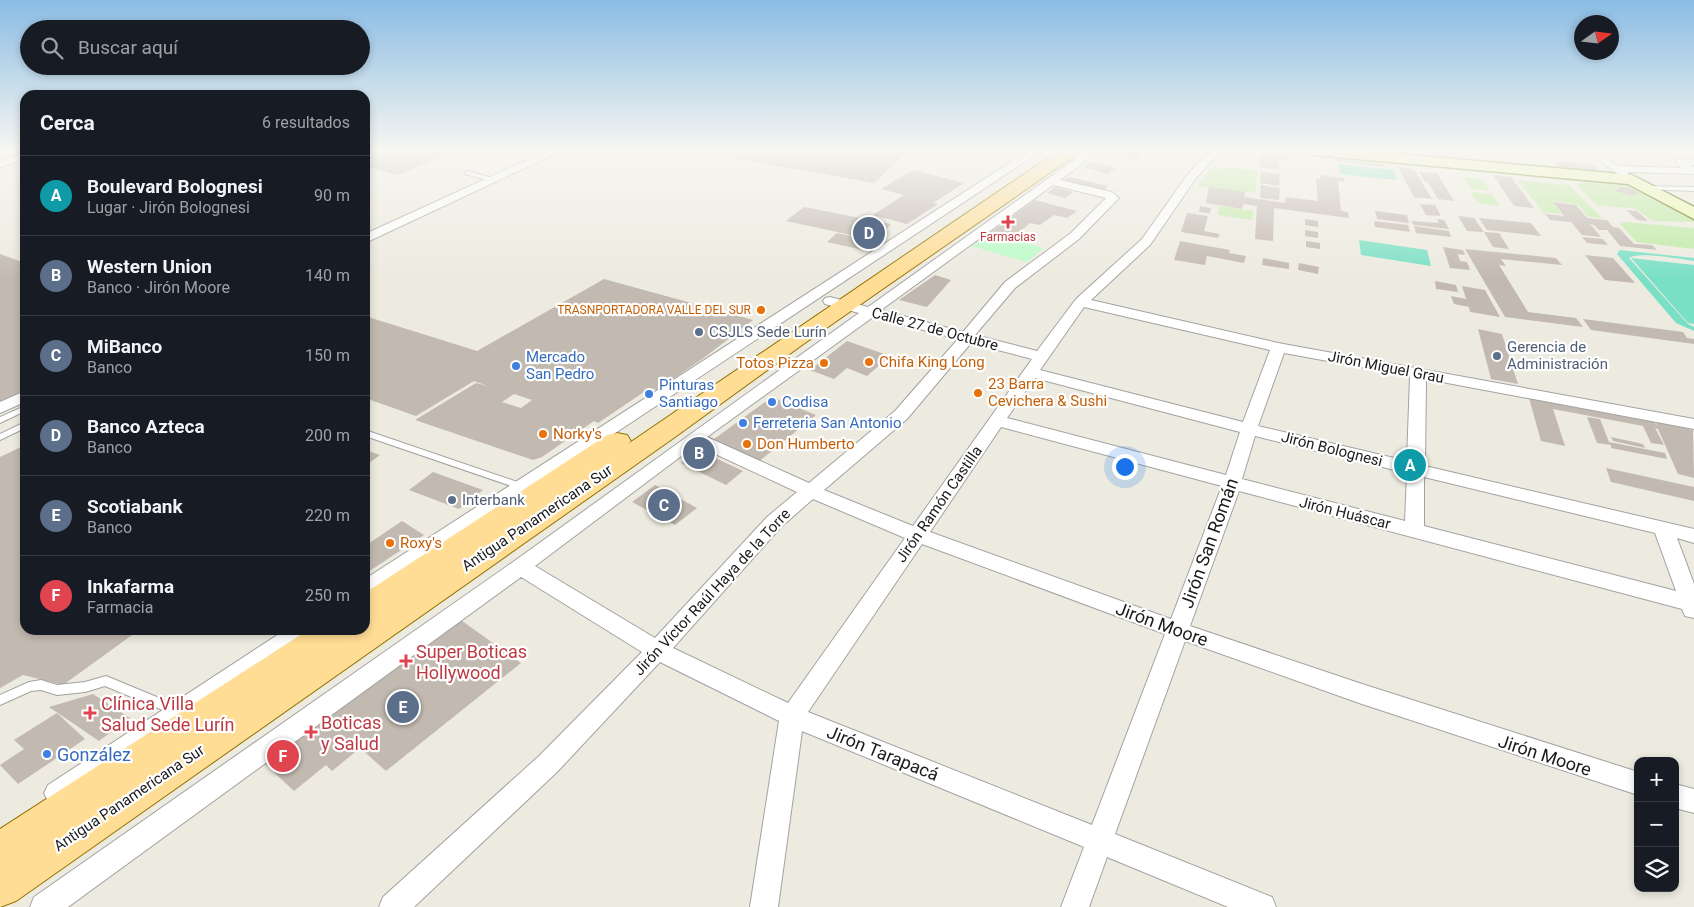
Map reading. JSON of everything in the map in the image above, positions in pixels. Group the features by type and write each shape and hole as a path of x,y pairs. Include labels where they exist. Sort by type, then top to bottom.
{"main road":[{"name":"Antigua Panamericana Sur","path":"843,310 993,193"},
{"name":"Antigua Panamericana Sur","path":"370,607 541,494 843,310 1008,193"},
{"path":"986,208 1019,204"},
{"name":"Antigua Panamericana Sur","path":"370,618 541,494"},
{"name":"Antigua Panamericana Sur","path":"0,853 327,635"},
{"name":"Antigua Panamericana Sur","path":"0,886 346,635"}],"street":[{"path":"370,237 465,193"},
{"path":"370,586 541,494 791,309 972,193"},
{"name":"Antigua Panamericana Sur","path":"843,310 870,312 1034,193"},
{"name":"Jirón Víctor Raúl Haya de la Torre","path":"394,907 548,764 658,650 774,522 901,415 963,344 966,337 1010,285 1076,236 1113,198 1101,193"},
{"name":"Jirón Ramón Castilla","path":"764,907 792,716 1081,302 1146,242 1180,193"},
{"path":"1655,193 1694,214"},
{"name":"Jirón Miguel Grau","path":"1081,302 1278,347 1694,424"},
{"path":"44,907 520,567 695,438 843,310"},
{"name":"Calle 27 de Octubre","path":"843,310 870,312 966,337 1036,364"},
{"name":"Jirón San Román","path":"1075,907 1232,484 1278,347"},
{"name":"Jirón Bolognesi","path":"1036,364 1249,429 1694,536"},
{"path":"1414,531 1418,374"},
{"path":"1,410 20,399"},
{"name":"Jirón Huáscar","path":"997,421 1693,606"},
{"name":"Jirón Moore","path":"695,438 810,491 917,535 1177,630 1524,748 1634,783"},
{"path":"1663,528 1693,606"},
{"name":"Jirón Tarapacá","path":"520,567 658,650 792,716 1262,907"},
{"path":"0,831 294,635"},
{"path":"1679,797 1694,801"}],"lane":[{"path":"1,410 20,408"},
{"path":"0,437 20,427"},
{"path":"370,435 541,494"},
{"path":"0,700 29,687 41,685 57,690 85,687 106,681 178,712"}],"green space":[{"path":"1471,193 1492,194 1500,206 1478,203"},
{"path":"1528,193 1577,193 1602,218 1589,217 1577,204 1552,201 1561,214 1543,212"},
{"path":"1585,193 1642,193 1694,220 1694,222 1653,221 1636,209 1597,205"},
{"path":"1219,206 1253,211 1252,220 1218,215"},
{"path":"1625,222 1694,228 1694,249 1637,242 1620,224"},
{"path":"990,232 1044,248 1027,262 971,246"},
{"path":"1359,240 1427,250 1431,266 1361,255"},
{"path":"1620,250 1694,258 1694,261 1642,255 1629,258 1688,324 1694,327 1694,331 1676,323 1617,254"},
{"path":"1631,258 1694,265 1694,324 1688,323"}],"building":[{"path":"898,193 948,193 933,203 938,204 907,224 873,215 904,195"},
{"path":"1048,193 1071,193 1065,198"},
{"path":"1208,193 1245,193 1244,197 1285,203 1285,197 1318,201 1317,193 1339,193 1341,211 1348,212 1349,218 1274,208 1273,241 1255,239 1257,206 1243,204 1242,209 1206,203"},
{"path":"1260,193 1280,193 1279,200 1260,198"},
{"path":"1412,193 1429,193 1432,199 1414,197"},
{"path":"1435,193 1449,193 1454,201 1438,199"},
{"path":"1505,193 1523,193 1534,208 1514,206"},
{"path":"1624,193 1637,193 1634,196"},
{"path":"1035,200 1077,211 1067,218 1054,215 1040,225 1030,223 1012,238 991,232"},
{"path":"1553,202 1576,205 1587,218 1607,220 1613,227 1619,228 1634,244 1652,245 1657,250 1620,246 1607,230 1599,230 1590,224 1601,237 1582,235 1571,222 1550,220 1545,214 1564,216"},
{"path":"1420,204 1435,205 1441,216 1426,215"},
{"path":"1200,206 1211,208 1210,213 1199,212"},
{"path":"804,207 891,224 875,240 786,221"},
{"path":"1626,210 1637,211 1648,221 1637,220"},
{"path":"1375,211 1407,215 1409,223 1377,219"},
{"path":"1187,213 1208,216 1204,231 1220,234 1218,238 1181,232"},
{"path":"1458,216 1474,218 1484,232 1467,231"},
{"path":"1479,218 1531,223 1541,236 1487,230"},
{"path":"1305,219 1318,221 1318,227 1305,225"},
{"path":"1437,219 1444,220 1449,229 1414,225 1411,221 1439,223"},
{"path":"1374,221 1408,225 1410,232 1375,227"},
{"path":"1414,226 1449,231 1451,237 1416,233"},
{"path":"1305,230 1318,232 1318,238 1305,236"},
{"path":"1484,232 1499,233 1509,249 1493,247"},
{"path":"837,233 872,241 863,250 827,242"},
{"path":"1582,237 1603,239 1608,245 1587,243"},
{"path":"1180,241 1230,250 1229,253 1246,256 1244,263 1207,256 1205,265 1174,260"},
{"path":"1306,241 1320,243 1320,249 1306,247"},
{"path":"1443,247 1463,250 1465,255 1458,254 1460,261 1467,262 1470,270 1450,268"},
{"path":"1465,249 1556,258 1562,265 1501,259 1506,266 1499,265 1528,312 1576,318 1583,327 1505,317"},
{"path":"0,254 20,261 20,392 0,402"},
{"path":"1585,255 1613,258 1635,283 1605,280"},
{"path":"1263,258 1289,263 1289,269 1262,265"},
{"path":"1299,263 1319,267 1318,274 1298,270"},
{"path":"935,275 951,280 927,307 899,300"},
{"path":"604,279 753,320 705,357 657,390 650,388 598,423 594,421 542,457 533,460 415,420 476,383 488,386 474,381 416,416 370,400 370,318 477,351","holes":["514,394 532,400 521,408 502,402"]},
{"path":"1435,281 1456,285 1458,292 1436,289"},
{"path":"1462,286 1485,290 1500,317 1470,312 1469,307 1454,304 1451,296 1466,299"},
{"path":"1583,319 1683,332 1687,338 1694,339 1694,344 1591,330"},
{"name":"Gerencia de Administración","path":"1478,329 1502,334 1518,384 1491,379"},
{"path":"847,341 890,356 867,376 847,368 834,379 810,370"},
{"path":"772,397 816,415 757,463 715,443 714,439"},
{"path":"1529,398 1655,422 1657,427 1656,422 1693,430 1694,478 1678,474 1658,429 1655,428 1664,445 1651,443 1643,426 1553,409 1565,446 1541,441"},
{"path":"1587,417 1600,419 1609,442 1665,453 1667,459 1611,448 1611,445 1597,443"},
{"path":"1611,437 1643,444 1645,448 1613,441"},
{"path":"20,447 20,635 132,635 63,685 23,675 0,688 0,457"},
{"path":"698,450 743,471 726,485 681,463"},
{"path":"370,452 380,455 370,462"},
{"path":"1606,468 1694,487 1694,501 1611,482"},
{"name":"Interbank","path":"433,472 483,490 459,509 409,490"},
{"path":"655,485 697,508 675,525 632,502"},
{"path":"402,521 424,535 370,571 370,543"},
{"path":"458,618 521,663 386,771 360,748 332,771 326,765 294,791 264,763"},
{"name":"Clínica Villa Salud Sede Lurín","path":"93,694 130,718 99,741 49,707"},
{"path":"57,713 85,739 18,784 0,765 24,749 14,740"}],"place":[{"name":"Farmacias","path":"1008,222"},
{"name":"Banco Azteca","path":"869,233"},
{"name":"TRASNPORTADORA VALLE DEL SUR","path":"761,310"},
{"name":"CSJLS Sede Lurín","path":"699,332"},
{"name":"Gerencia de Administración","path":"1497,356"},
{"name":"Chifa King Long","path":"869,362"},
{"name":"Totos Pizza","path":"824,363"},
{"name":"Mercado San Pedro","path":"516,366"},
{"name":"23 Barra Cevichera & Sushi","path":"978,393"},
{"name":"Pinturas Santiago","path":"649,394"},
{"name":"Codisa","path":"772,402"},
{"name":"Ferreteria San Antonio","path":"743,423"},
{"name":"Norky's","path":"543,434"},
{"name":"Don Humberto","path":"747,444"},
{"name":"Western Union","path":"699,453"},
{"name":"Boulevard Bolognesi","path":"1410,465"},
{"name":"Interbank","path":"452,500"},
{"name":"MiBanco","path":"664,505"},
{"name":"Roxy's","path":"390,543"},
{"name":"Super Boticas Hollywood","path":"406,661"},
{"name":"Scotiabank","path":"403,707"},
{"name":"Clínica Villa Salud Sede Lurín","path":"90,713"},
{"name":"Boticas y Salud","path":"311,732"},
{"name":"González","path":"47,754"},
{"name":"Inkafarma","path":"283,756"}]}
